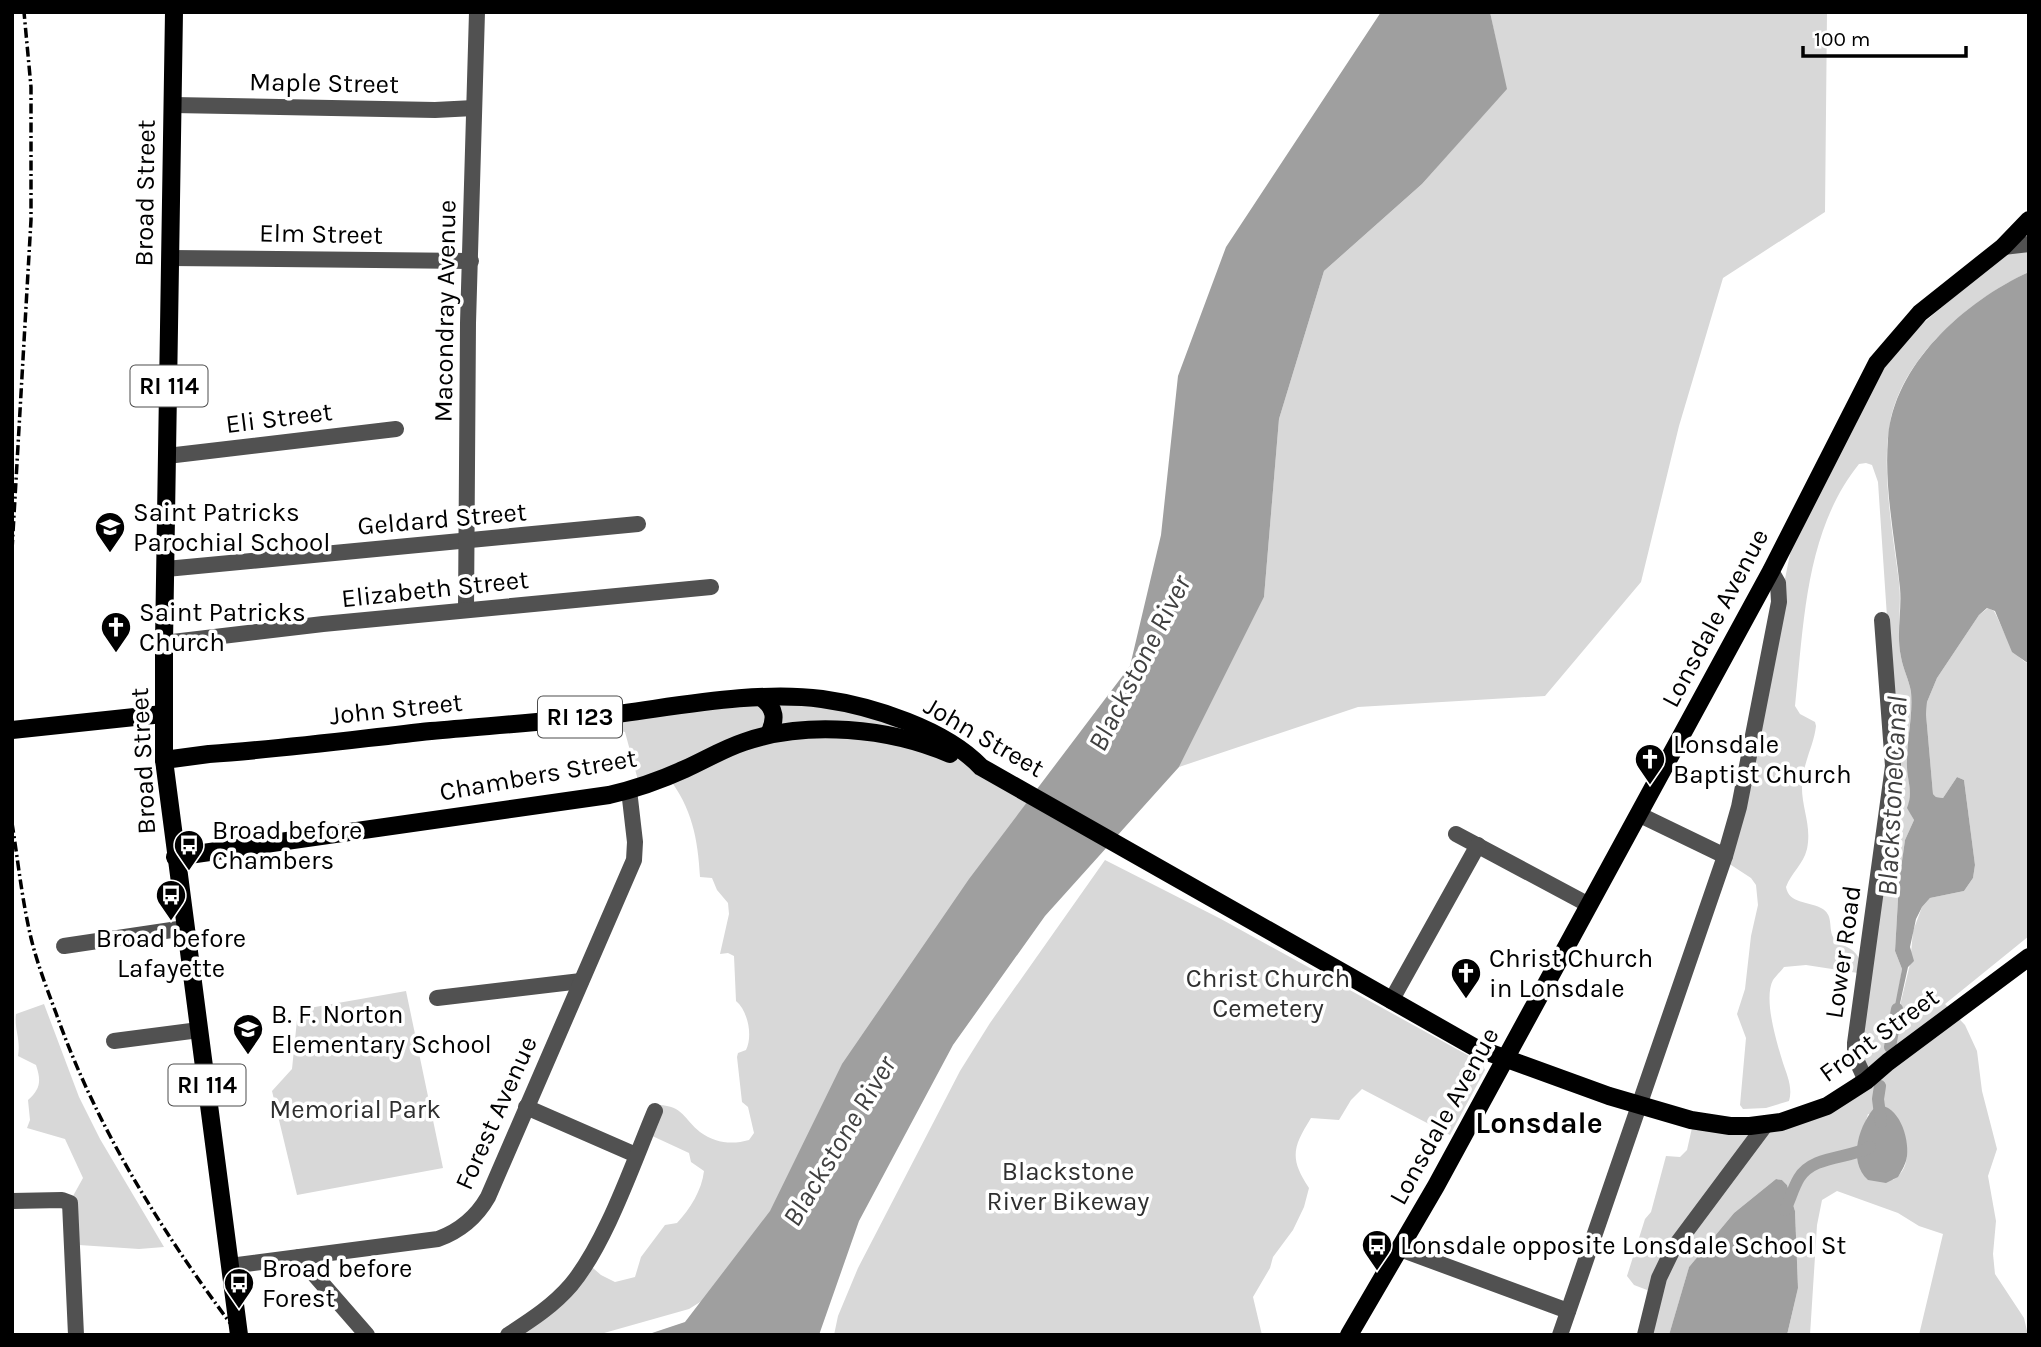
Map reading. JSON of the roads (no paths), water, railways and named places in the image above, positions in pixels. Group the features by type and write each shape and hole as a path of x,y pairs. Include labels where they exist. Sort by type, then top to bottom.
{"main road":[{"name":"Broad Street","path":"174,12 164,760 239,1335"},
{"name":"Lonsdale Avenue","path":"1349,1335 1505,1059 1771,571 1877,363 1920,313 2003,247 2029,220"},
{"path":"762,698 772,706 775,713 768,734"},
{"name":"John Street","path":"164,760 762,698 822,699 904,720 939,737 981,767 1474,1047 1505,1059"},
{"path":"864,731 879,712"},
{"path":"12,730 163,714"},
{"name":"Chambers Street","path":"175,857 584,799 629,790 768,734 807,730 864,731 937,748 981,767"},
{"name":"Front Street","path":"1505,1059 1639,1105 1709,1123 1740,1126 1781,1122 1815,1111 1866,1081 2029,957"}],"street":[{"name":"Macondray Avenue","path":"466,610 477,12"},
{"name":"Maple Street","path":"173,105 435,110 474,108"},
{"path":"2003,247 2029,244"},
{"name":"Elm Street","path":"170,258 471,261"},
{"name":"Eli Street","path":"167,456 396,429"},
{"name":"Geldard Street","path":"166,569 638,524"},
{"path":"1560,1335 1725,856 1739,807 1779,602 1778,583 1771,571"},
{"name":"Elizabeth Street","path":"164,643 710,587"},
{"name":"Lower Road","path":"1866,1081 1856,1057 1855,1043 1893,766 1882,620"},
{"name":"Forest Avenue","path":"230,1266 438,1239 457,1231 477,1214 488,1197 634,860 635,842 629,790"},
{"path":"1638,814 1725,856"},
{"path":"1456,834 1589,905"},
{"path":"1391,1000 1478,845"},
{"path":"64,946 185,928"},
{"path":"438,998 581,981"},
{"path":"114,1041 199,1030"},
{"path":"526,1107 636,1155"},
{"path":"508,1335 549,1307 580,1273 606,1226 655,1111"},
{"path":"1644,1335 1659,1278 1673,1249 1766,1124"},
{"path":"12,1201 62,1200 70,1203 76,1335"},
{"path":"1400,1249 1568,1311"},
{"path":"299,1257 367,1335"}],"water":[{"name":"Blackstone River","path":"1381,12 1490,12 1507,89 1422,184 1324,271 1279,419 1264,597 1179,767 1045,916 953,1045 859,1221 819,1335 646,1335 685,1322 770,1211 842,1064 969,879 1130,666 1161,535 1178,376 1226,247"},
{"path":"2029,272 2029,664 2012,652 1995,611 1987,608 1979,615 1937,678 1927,702 1933,794 1943,798 1957,777 1964,780 1975,865 1973,878 1964,891 1930,898 1916,919 1910,947 1914,961 1908,967 1895,1026 1892,1021 1902,969 1895,951 1899,882 1905,840 1914,820 1907,808 1910,796 1907,761 1911,692 1900,648 1900,588 1889,495 1888,439 1893,412 1903,386 1936,339 1981,300"},
{"path":"1877,1105 1885,1106 1897,1116 1907,1148 1904,1167 1898,1177 1886,1183 1868,1180 1858,1163 1861,1132"},
{"path":"1776,1179 1787,1185 1795,1211 1798,1288 1787,1335 1669,1335 1689,1267 1734,1213"}],"waterway":[{"name":"Blackstone Canal","path":"1890,1047 1897,1009"},
{"name":"Blackstone Canal","path":"1880,1086 1878,1099 1881,1122"},
{"name":"Blackstone Canal","path":"1785,1210 1799,1178 1813,1165 1870,1147"}],"railway":[{"path":"12,550 31,220 31,87 24,12"},
{"path":"12,823 33,947 73,1057 135,1181 159,1221 239,1335"}],"place":[{"name":"Saint Patricks Parochial School","path":"110,554"},
{"name":"Saint Patricks Church","path":"116,654"},
{"name":"Lonsdale Baptist Church","path":"1650,786"},
{"name":"Broad before Chambers","path":"189,872"},
{"name":"Broad before Lafayette","path":"171,922"},
{"name":"Christ Church in Lonsdale","path":"1466,1000"},
{"name":"B. F. Norton Elementary School","path":"248,1056"},
{"name":"Lonsdale opposite Lonsdale School St","path":"1377,1272"},
{"name":"Broad before Forest","path":"239,1310"}],"district":[{"name":"Lonsdale","path":"1539,1123"}],"park label":[{"name":"Christ Church Cemetery","path":"1268,993"},
{"name":"Memorial Park","path":"355,1109"},
{"name":"Blackstone River Bikeway","path":"1068,1186"}]}
